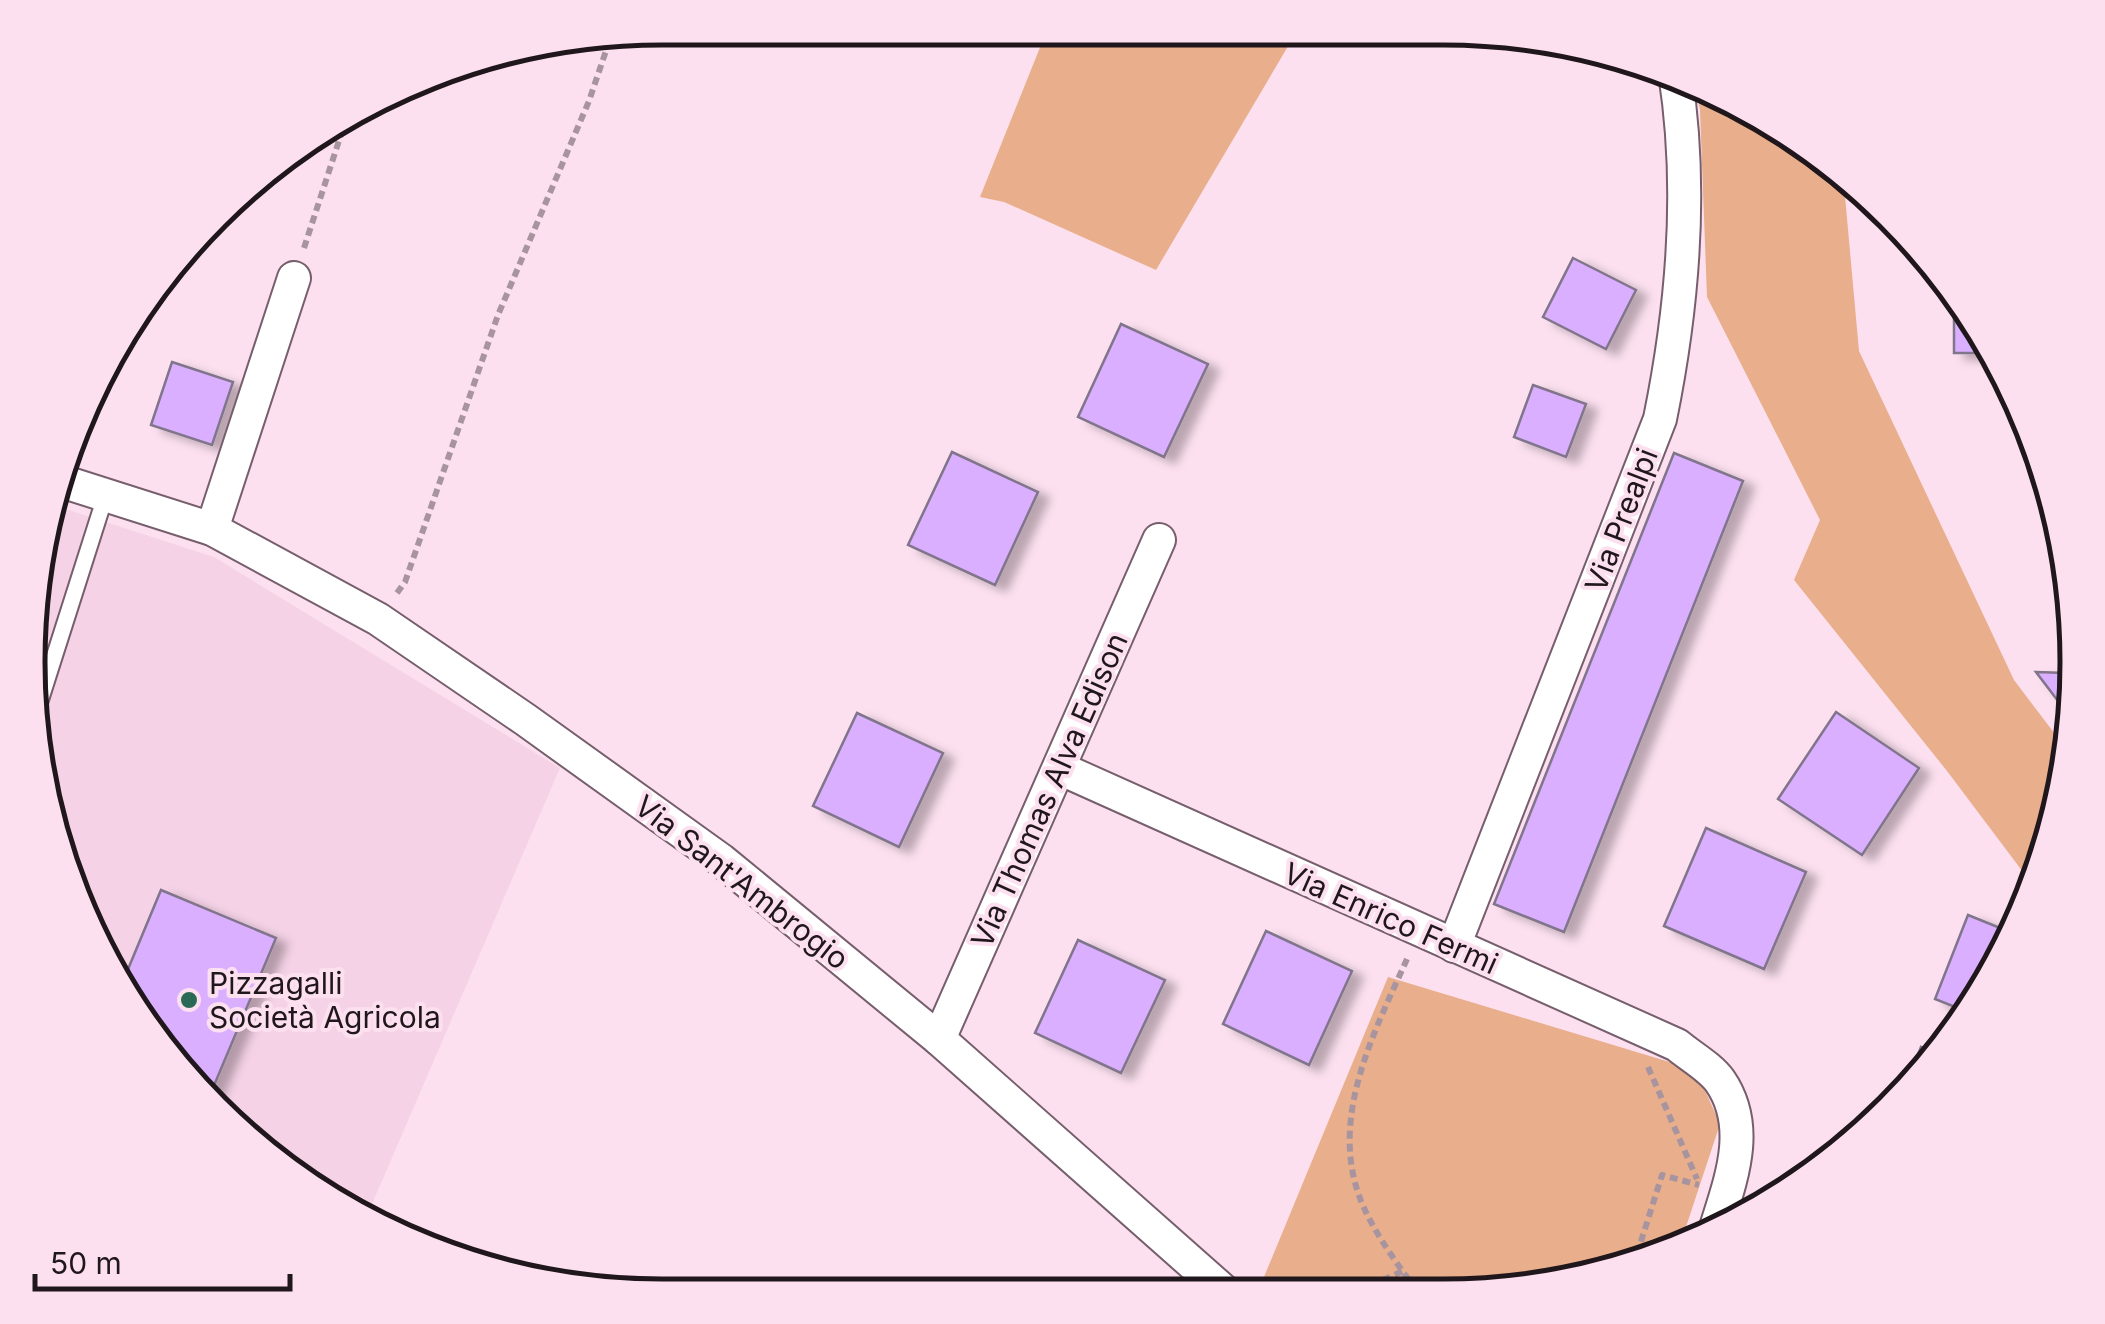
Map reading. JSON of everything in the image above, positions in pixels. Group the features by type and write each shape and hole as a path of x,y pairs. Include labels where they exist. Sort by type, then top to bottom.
{"street":[{"name":"Via Prealpi","path":"1454,946 1660,419 1672,360 1684,251 1678,92"},
{"path":"212,530 294,278"},
{"name":"Via Sant'Ambrogio","path":"72,484 212,530 378,619 721,860 939,1039 1210,1279"},
{"name":"Via Thomas Alva Edison","path":"939,1039 1159,540"},
{"name":"Via Enrico Fermi","path":"1059,768 1677,1046 1718,1078 1734,1108 1736,1164 1712,1190"},
{"path":"1712,1190 1713,1216"}],"lane":[{"path":"46,684 106,494"}],"path":[{"path":"378,619 405,582 498,316 589,101 607,47"},
{"path":"294,278 341,136"},
{"path":"1409,1279 1364,1209 1351,1156 1352,1103 1361,1062 1420,931"},
{"path":"1630,1024 1712,1190"},
{"path":"1640,1246 1662,1175 1712,1190"},
{"path":"1385,1279 1403,1271"}],"shaded area":[{"path":"1041,45 1289,45 1156,270 1004,202 980,197"},
{"path":"1698,101 1752,128 1845,194 1859,351 2014,680 2056,735 2039,822 2023,872 1794,580 1820,520 1707,297"},
{"path":"64,509 214,557 560,768 371,1206 286,1151 198,1069 149,1005 92,898 66,822 46,702 46,622"},
{"path":"1388,977 1696,1070 1720,1124 1685,1229 1641,1246 1563,1267 1483,1278 1263,1279"}],"building":[{"path":"1573,258 1636,290 1606,349 1543,317"},
{"path":"1954,316 1976,353 1954,353"},
{"path":"1121,324 1208,364 1164,457 1078,417"},
{"path":"172,362 233,382 212,445 151,425"},
{"path":"1533,385 1586,404 1566,457 1514,437"},
{"path":"952,452 1038,492 995,585 908,545"},
{"path":"1674,453 1743,481 1564,932 1494,904"},
{"path":"2036,672 2060,673 2058,701"},
{"path":"1836,712 1919,768 1862,855 1778,799"},
{"path":"857,713 943,753 899,847 813,806"},
{"path":"1706,828 1806,872 1764,969 1664,926"},
{"name":"Pizzagalli Società Agricola","path":"161,890 276,938 214,1086 173,1038 128,970"},
{"path":"1968,915 1999,928 1955,1007 1935,999"},
{"path":"1266,931 1352,971 1309,1065 1223,1024"},
{"path":"1078,940 1165,980 1121,1073 1035,1033"}],"place":[{"name":"Pizzagalli Società Agricola","path":"189,1000"}]}
